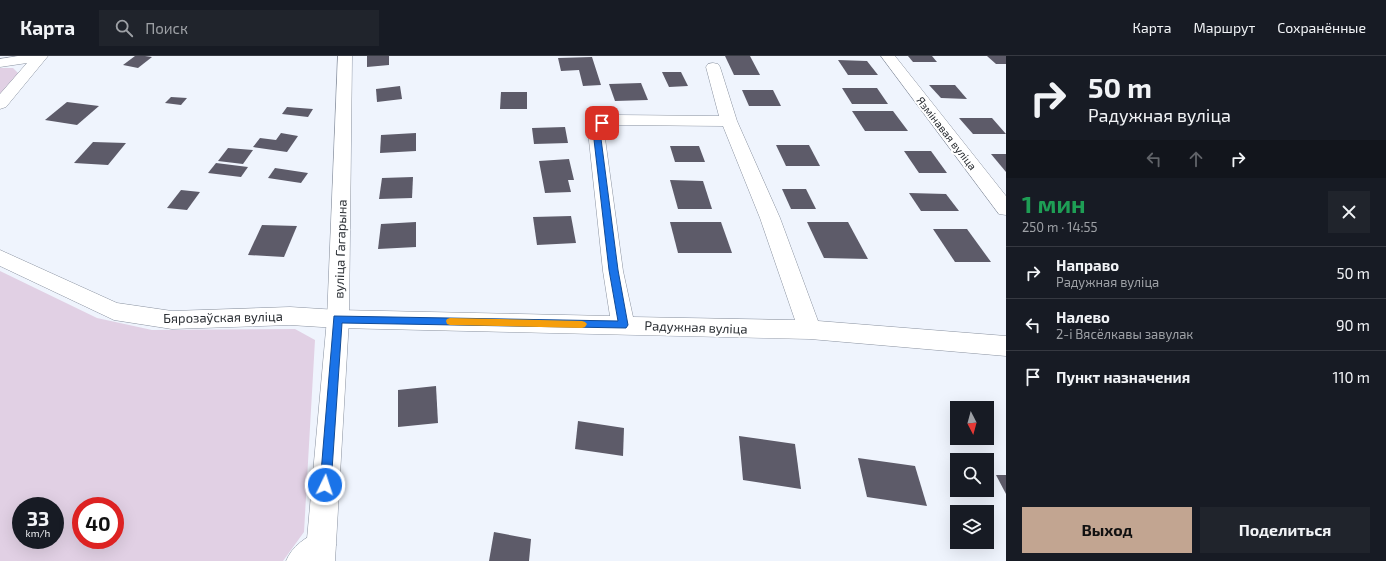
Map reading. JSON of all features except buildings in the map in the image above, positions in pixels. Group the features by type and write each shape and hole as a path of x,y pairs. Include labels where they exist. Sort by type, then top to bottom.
{"street":[{"path":"0,63 41,56"},
{"path":"0,104 41,56"},
{"name":"вуліца Гагарына","path":"314,556 338,319 345,56"},
{"name":"Язмінавая вуліца","path":"888,56 1006,209"},
{"path":"713,67 729,121 770,218 810,330"},
{"path":"623,325 613,270 596,131 602,123 616,120 729,121"},
{"name":"Бярозаўская вуліца","path":"0,257 114,311 172,320 290,316 338,319"},
{"name":"Радужная вуліца","path":"338,319 810,330 1006,346"}],"shaded area":[{"path":"0,68 13,68 19,74 0,95"},
{"path":"0,271 97,318 152,330 295,329 315,340 304,532 283,561 0,561"}],"slow traffic":[{"path":"450,321 582,324"}],"route":[{"path":"325,485 338,319 623,325 613,270 596,131 602,123"}]}
